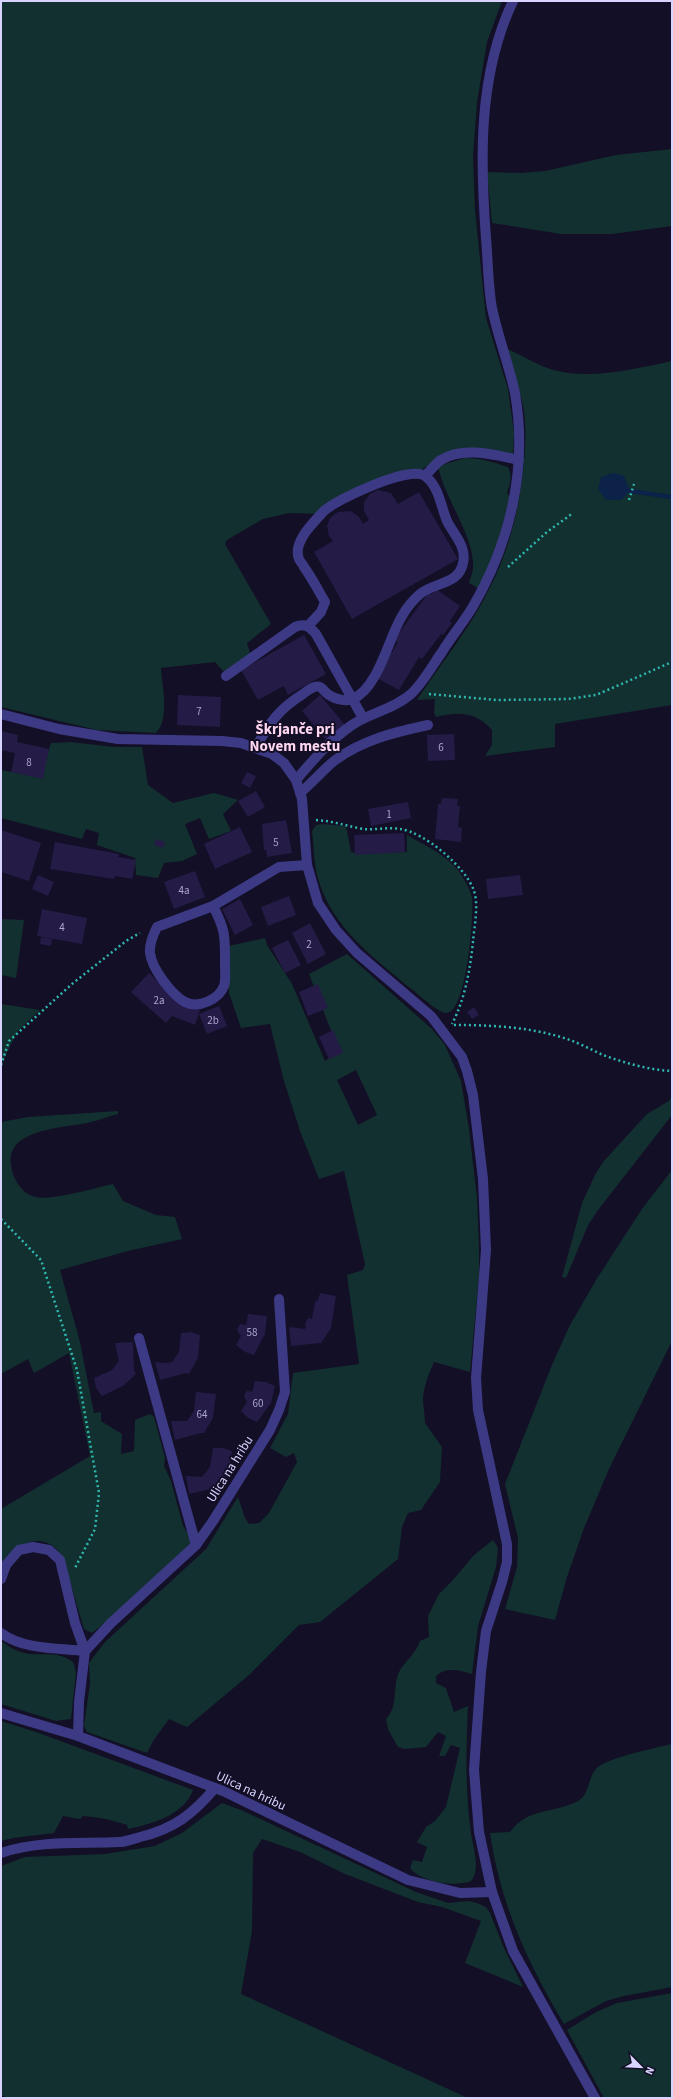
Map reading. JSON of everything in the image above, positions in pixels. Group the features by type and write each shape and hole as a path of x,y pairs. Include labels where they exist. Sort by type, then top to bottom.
{"street":[{"path":"296,780 323,750 352,725 363,718 395,705 410,695 470,611 484,586 497,559 514,503 520,439 515,394 492,309 482,180 484,113 501,27 513,1"},
{"path":"425,476 441,460 456,455 484,453 519,460"},
{"path":"256,747 272,718 285,705 306,691 316,686 322,688 328,695 338,699 352,699 369,685 402,616 411,604 420,594 432,587 444,584 458,576 463,566 463,547 447,519 433,485 425,476 417,473 386,480 329,507 313,522 298,548 299,558 325,602 321,612 308,626"},
{"path":"226,676 295,627 302,624 308,626 316,634 363,718"},
{"path":"1,714 59,729 118,739 222,741 256,747 272,754 284,763 296,780 300,793 304,819 307,865 318,903 345,941 431,1016 447,1034 462,1057 467,1071 474,1103 482,1179 486,1250 476,1378 478,1410 507,1544 507,1562 486,1631 477,1714 474,1763 479,1832 492,1892 513,1951 595,2098"},
{"path":"300,793 332,763 356,747 400,731 428,725"},
{"path":"213,906 224,927 224,985 220,994 211,1001 199,1004 186,1003 166,985 155,968 150,954 151,941 157,927 213,906 279,867 307,865"},
{"name":"Ulica na hribu","path":"85,1651 111,1623 196,1545 213,1521 270,1430 285,1392 279,1299"},
{"path":"139,1338 196,1545"},
{"path":"1,1579 6,1565 19,1550 33,1547 49,1550 60,1560 75,1623 85,1651 79,1702 78,1736"},
{"path":"1,1633 10,1640 29,1645 85,1651"},
{"name":"Ulica na hribu","path":"1,1713 78,1736 215,1788 408,1880 460,1893 492,1892"},
{"path":"1,1853 17,1847 88,1841 121,1842 164,1830 184,1819 199,1807 215,1788"}],"path":[{"path":"629,500 634,484"},
{"path":"505,569 547,532 573,513"},
{"path":"410,695 433,694 497,700 568,699 596,695 672,662"},
{"path":"304,819 335,821 353,827 369,829 399,828 408,831 437,848 463,870 474,892 475,907 473,935 470,963 464,993 457,1014 447,1034"},
{"path":"1,1065 9,1041 72,984 126,941 143,931 157,927"},
{"path":"451,1025 504,1026 551,1035 570,1040 605,1055 641,1067 672,1072"},
{"path":"1,1219 41,1260 77,1370 80,1385 99,1493 95,1529 67,1585"}],"green space":[{"path":"1,1 502,1 487,42 477,102 473,157 475,210 486,318 508,389 514,433 513,457 442,457 419,471 399,477 321,514 289,513 263,519 227,540 225,544 271,624 247,643 251,657 225,673 215,662 161,668 164,693 164,711 163,719 156,733 97,730 1,707"},
{"path":"672,149 672,226 612,234 561,234 492,223 487,172 521,173 545,171 616,155"},
{"path":"505,348 550,369 580,374 595,374 627,370 672,361 672,705 555,724 555,747 485,756 492,745 492,730 486,724 467,714 452,714 436,717 434,713 435,699 417,700 460,638 484,599 504,555 517,510 525,445 524,412 516,379"},
{"path":"465,458 492,462 508,467 510,474 507,493 510,497 496,550 478,588 469,583 473,568 469,543 446,491 438,466"},
{"path":"71,742 114,747 142,747 148,785 173,803 214,793 238,800 223,814 231,831 209,839 200,818 185,824 197,854 182,861 164,863 158,878 136,875 135,858 97,845 99,833 86,829 82,839 1,818 1,770 40,777 51,743"},
{"path":"316,825 346,826 351,852 360,854 407,852 407,835 445,858 462,876 472,898 472,923 468,961 460,997 454,1008 447,1013 428,1003 369,954 334,914 319,882 315,863 312,831"},
{"path":"1,919 24,920 16,978 1,975"},
{"path":"265,938 267,945 292,984 325,1061 339,1051 309,974 347,954 432,1029 445,1045 461,1081 469,1129 477,1198 479,1277 470,1372 434,1362 424,1389 423,1398 425,1423 442,1447 440,1482 421,1510 408,1513 402,1527 398,1559 320,1622 299,1625 249,1675 187,1727 169,1719 153,1741 147,1753 87,1732 84,1726 90,1683 89,1663 105,1642 206,1549 238,1497 245,1518 249,1524 259,1523 269,1513 297,1462 294,1453 286,1457 270,1448 288,1414 293,1373 359,1364 347,1275 363,1270 365,1264 344,1171 319,1179 300,1131 284,1081 270,1024 241,1028 229,993 228,946","holes":["356,1070 377,1115 358,1125 337,1080"]},
{"path":"1,1004 40,1010 17,1032 1,1065"},
{"path":"672,1096 672,1115 598,1210 588,1225 566,1278 562,1277 582,1203 595,1175 603,1162 647,1114 669,1101"},
{"path":"118,1111 118,1114 94,1121 31,1135 20,1141 15,1146 11,1160 15,1180 25,1192 30,1195 42,1198 52,1197 73,1194 113,1184 123,1201 156,1215 175,1217 182,1239 128,1251 60,1270 80,1342 94,1413 101,1412 101,1421 122,1434 121,1454 134,1451 135,1420 150,1414 154,1417 165,1458 164,1466 171,1481 183,1526 189,1535 191,1543 115,1615 92,1633 84,1629 63,1558 56,1549 48,1543 40,1541 23,1545 15,1550 1,1565 1,1509 90,1456 69,1353 34,1373 28,1359 1,1374 1,1122 28,1117"},
{"path":"672,1170 672,1341 609,1469 584,1528 567,1577 555,1620 505,1609 517,1567 518,1538 505,1484 552,1365 570,1325 596,1280 642,1209"},
{"path":"493,1540 498,1548 496,1567 478,1626 472,1674 448,1670 436,1676 436,1683 446,1688 454,1712 468,1706 466,1754 467,1786 471,1833 476,1858 476,1871 471,1881 456,1884 439,1882 422,1877 410,1868 413,1860 422,1862 427,1847 417,1842 426,1827 435,1821 446,1807 460,1748 451,1745 445,1756 439,1756 446,1736 438,1732 426,1747 405,1749 398,1747 388,1729 386,1719 393,1708 399,1672 416,1650 420,1641 429,1637 428,1616 439,1594 474,1555"},
{"path":"1,1641 18,1651 32,1654 52,1654 66,1658 73,1662 76,1672 71,1719 56,1721 1,1704"},
{"path":"1,1721 39,1733 193,1790 189,1799 175,1812 157,1821 137,1827 128,1829 127,1825 95,1817 83,1816 80,1819 63,1816 54,1833 1,1841"},
{"path":"672,1744 672,1987 606,2001 564,2024 527,1956 517,1932 501,1884 490,1833 510,1832 525,1818 578,1801 584,1795 595,1770 608,1761"},
{"path":"222,1803 241,1810 416,1892 448,1903 469,1901 486,1907 523,1987 465,1963 481,1921 442,1907 418,1902 345,1874 300,1852 262,1839 253,1853 252,1931 241,1994 468,2098 9,2098 1,2095 1,1866 25,1857 105,1854 155,1846 182,1833"},
{"path":"672,1993 672,2098 604,2098 567,2030 596,2012 617,2003"}],"water":[{"path":"613,473 624,476 630,491 621,500 606,500 598,489 601,477"}],"building":[{"path":"378,490 391,493 398,504 419,492 458,559 352,619 314,552 333,541 329,536 327,526 330,518 338,512 351,511 359,517 363,524 369,520 364,511 364,502 370,494"},
{"path":"436,589 460,606 450,621 452,623 443,635 441,634 422,659 419,657 399,690 377,678 398,642 394,640 429,592 432,594"},
{"path":"304,635 326,674 288,695 284,686 258,700 241,670"},
{"path":"178,695 221,697 220,727 177,725"},
{"path":"320,695 345,725 327,741 302,711"},
{"path":"1,731 18,735 17,742 49,749 43,779 11,772 15,753 1,750"},
{"path":"454,734 455,760 428,761 427,735"},
{"path":"247,772 256,776 250,788 241,783"},
{"path":"256,791 265,807 248,817 238,801"},
{"path":"442,798 458,799 457,806 460,806 458,827 462,828 461,842 435,839 438,804 441,804"},
{"path":"408,802 411,818 371,826 368,809"},
{"path":"286,820 292,853 267,857 266,850 264,850 262,824"},
{"path":"240,827 252,852 215,869 204,844"},
{"path":"1,830 41,843 29,881 1,872"},
{"path":"404,833 405,852 355,855 354,835"},
{"path":"156,839 165,842 163,848 154,845"},
{"path":"55,842 119,854 118,857 136,860 132,879 115,876 114,879 50,869"},
{"path":"195,871 205,897 174,909 164,882"},
{"path":"38,875 54,882 48,896 32,889"},
{"path":"520,875 523,895 488,899 486,879"},
{"path":"289,896 296,915 268,926 261,907"},
{"path":"240,899 253,925 235,935 222,909"},
{"path":"42,909 87,918 82,944 37,936"},
{"path":"310,923 326,954 308,964 292,933"},
{"path":"41,937 52,939 51,946 40,944"},
{"path":"288,940 301,965 285,973 272,948"},
{"path":"149,973 183,1004 200,1010 195,1025 172,1016 166,1023 131,992"},
{"path":"318,984 328,1008 308,1016 299,992"},
{"path":"219,1006 227,1026 207,1034 199,1014"},
{"path":"474,1007 479,1015 472,1019 467,1012"},
{"path":"333,1030 343,1053 329,1059 319,1037"},
{"path":"320,1293 336,1296 331,1328 321,1343 291,1346 289,1327 305,1329 305,1324 308,1318 312,1319 315,1302 318,1300"},
{"path":"248,1314 267,1316 265,1334 254,1355 245,1352 236,1345 241,1336 237,1330 240,1324 246,1325"},
{"path":"191,1332 200,1335 198,1358 189,1374 186,1373 160,1380 155,1362 172,1362 179,1352 181,1333"},
{"path":"133,1342 134,1370 136,1374 123,1386 102,1396 96,1388 94,1378 112,1370 119,1361 115,1343"},
{"path":"255,1381 266,1382 275,1386 271,1403 257,1422 248,1418 241,1411 247,1402 244,1396 247,1390 252,1392"},
{"path":"196,1392 216,1394 213,1418 204,1433 175,1440 171,1421 187,1421 194,1411"},
{"path":"213,1448 223,1448 232,1451 228,1474 219,1490 215,1488 189,1494 186,1476 202,1477 210,1467"}],"waterway":[{"path":"630,491 672,497"}],"district":[{"name":"Škrjanče pri Novem mestu","path":"295,738"}]}
